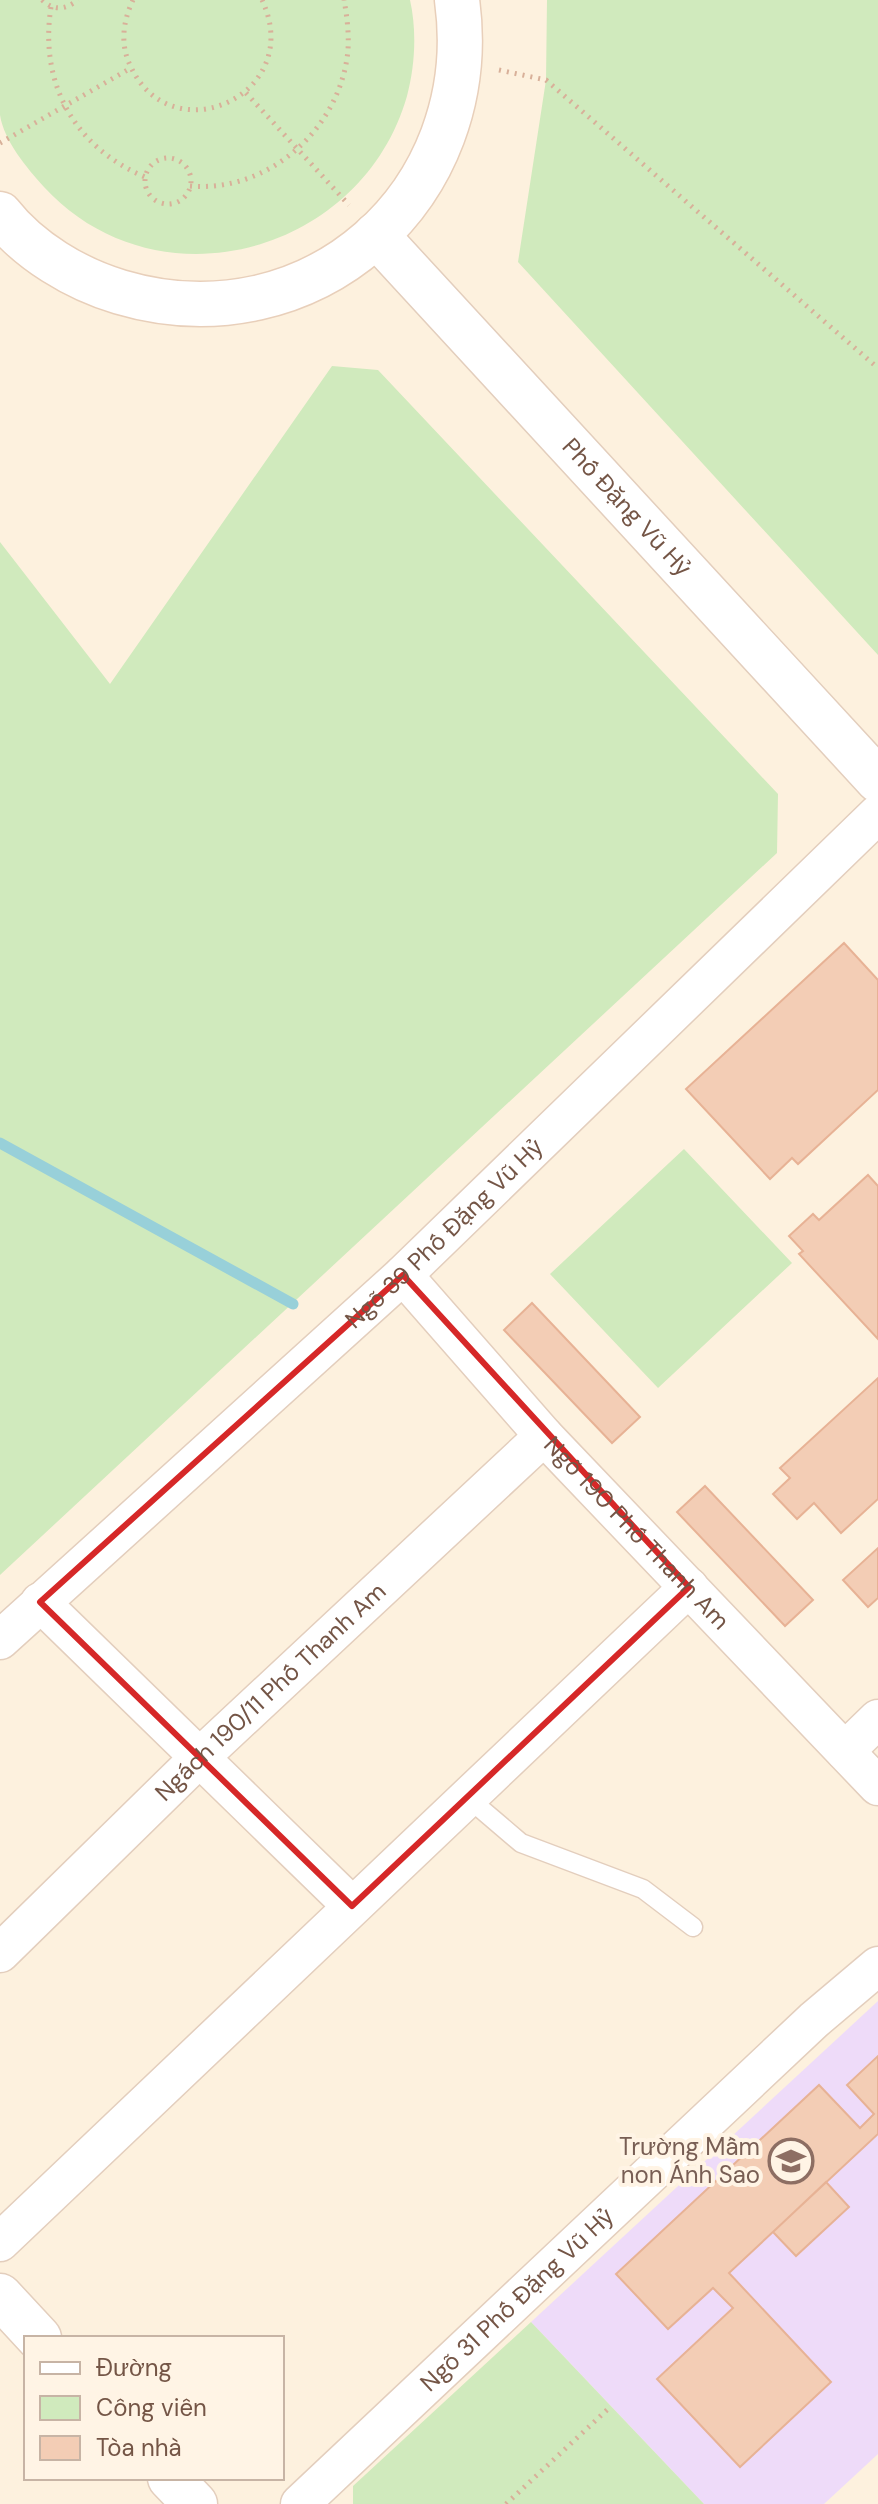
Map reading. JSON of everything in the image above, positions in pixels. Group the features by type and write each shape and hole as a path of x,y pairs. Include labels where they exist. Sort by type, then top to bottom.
{"street":[{"path":"0,214 33,247 78,275 102,287 141,299 180,304 221,304 260,298 298,285 334,267 376,235 419,185 438,150 452,113 460,61 461,29 457,0"},
{"name":"Phố Đặng Vũ Hỷ","path":"376,235 878,780"},
{"name":"Ngõ 39 Phố Đặng Vũ Hỷ","path":"0,1640 403,1275 878,814"},
{"name":"Ngõ 190 Phố Thanh Am","path":"403,1275 544,1436 878,1786"},
{"name":"Ngách 190/11 Phố Thanh Am","path":"0,1953 199,1758 544,1436"},
{"path":"0,2242 689,1587"},
{"path":"40,1602 352,1906"},
{"path":"845,1751 878,1719"},
{"name":"Ngõ 31 Phố Đặng Vũ Hỷ","path":"300,2504 814,2020 878,1966"},
{"path":"0,2296 37,2336"},
{"path":"172,2480 195,2504"}],"lane":[{"path":"467,1797 521,1843 643,1889 693,1927"}],"path":[{"path":"42,0 51,7 65,8 78,0"},
{"path":"133,0 125,22 125,49 131,68 141,83 161,100 183,109 207,110 246,93 264,70 271,47 271,23 262,0"},
{"path":"190,186 222,185 246,179 269,169 309,139 335,97 343,74 348,50 344,0"},
{"path":"51,7 48,49 52,73 65,106 87,138 105,155 145,177"},
{"path":"460,61 546,80 878,368"},
{"path":"0,143 131,68"},
{"path":"246,93 376,235"},
{"path":"172,159 185,166 190,186 177,202 163,203 147,191 145,177 147,170 158,160 172,159"},
{"path":"506,2504 608,2409"}],"highlighted area":[{"path":"403,1275 689,1587 352,1906 40,1602"}],"shaded area":[{"name":"Trường Mầm non Ánh Sao","path":"878,2001 878,2454 824,2504 704,2504 531,2322"}],"green space":[{"path":"0,0 410,0 414,36 410,85 383,150 347,194 302,227 251,247 197,254 142,247 90,225 44,187 11,144 0,115"},
{"path":"547,0 878,0 878,655 518,262 546,80"},
{"path":"332,366 378,370 778,794 777,853 0,1575 0,542 110,684"},
{"path":"684,1149 792,1263 658,1388 550,1274"},
{"path":"531,2322 704,2504 353,2504 353,2486"}],"building":[{"path":"844,943 878,980 878,1090 798,1164 792,1158 770,1179 686,1089"},
{"path":"868,1175 878,1186 878,1339 799,1254 803,1251 789,1236 813,1214 819,1220"},
{"path":"532,1303 640,1417 612,1443 504,1330"},
{"path":"878,1378 878,1499 841,1533 814,1503 797,1519 773,1494 790,1478 780,1468"},
{"path":"705,1486 813,1600 785,1626 677,1512"},
{"path":"878,1548 878,1598 868,1607 843,1580"},
{"path":"878,2056 878,2134 729,2273 831,2382 740,2467 657,2379 733,2308 713,2288 668,2329 616,2274 819,2085 860,2128 874,2114 847,2085"},
{"path":"826,2182 849,2207 796,2256 773,2232"}],"waterway":[{"path":"0,1143 293,1304"}],"place":[{"name":"Trường Mầm non Ánh Sao","path":"791,2161"}]}
